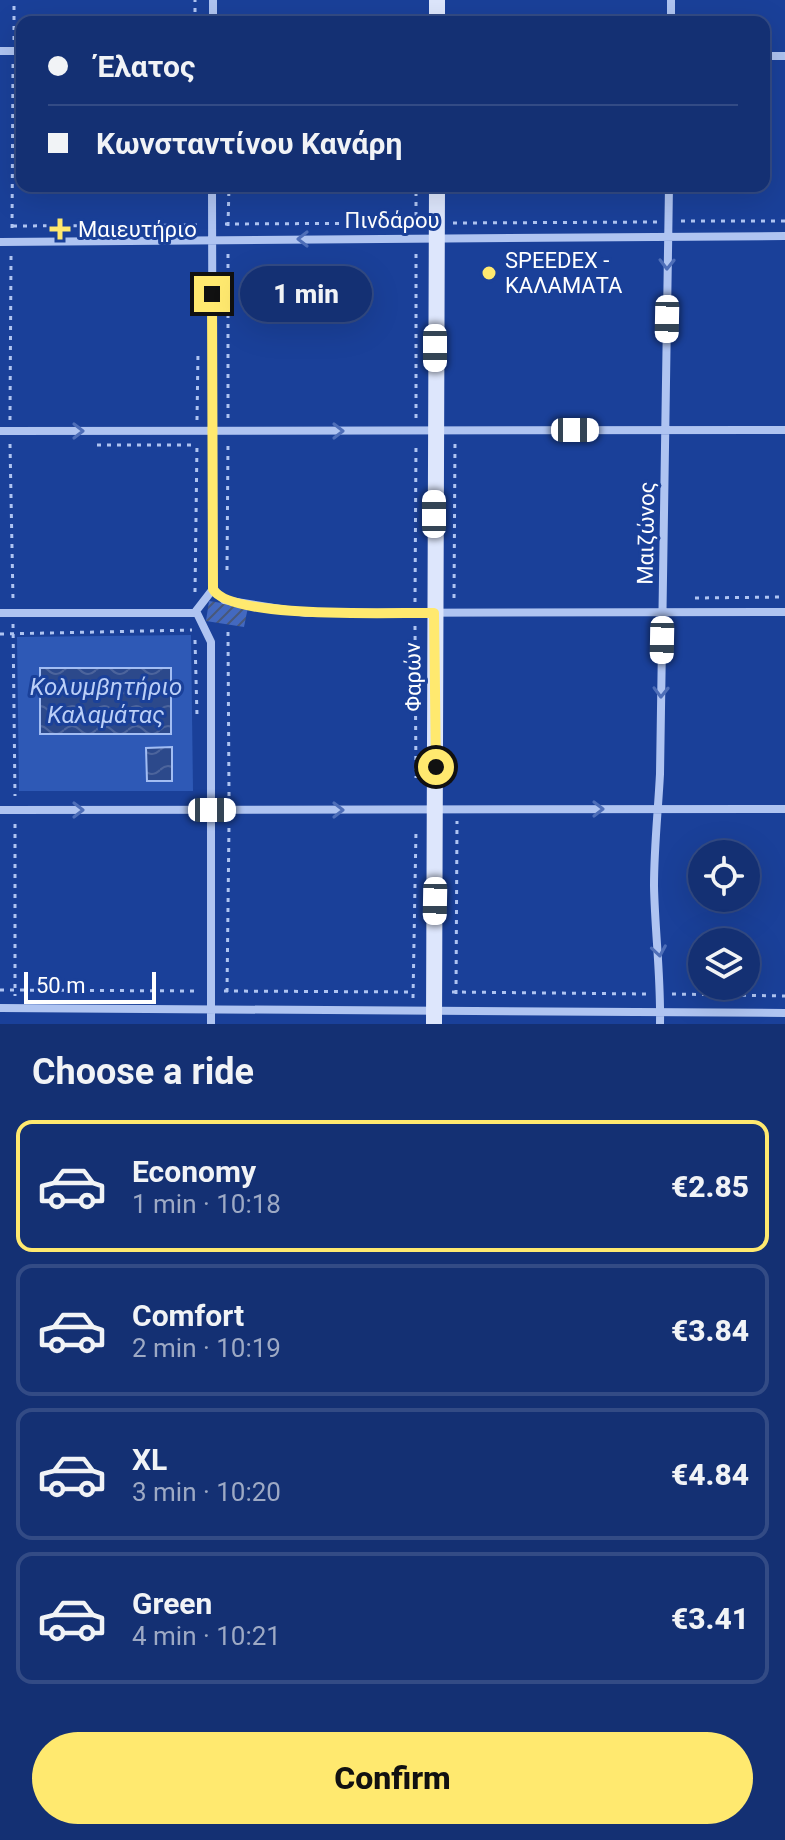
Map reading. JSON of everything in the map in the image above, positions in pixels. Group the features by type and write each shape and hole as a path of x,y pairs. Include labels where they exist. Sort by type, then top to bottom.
{"main road":[{"name":"Φαρών","path":"434,1018 437,192"}],"street":[{"path":"196,613 213,589 212,192"},
{"name":"Μαιζώνος","path":"660,1024 654,887 669,192"},
{"name":"Πινδάρου","path":"0,242 785,236"},
{"path":"0,431 785,430"},
{"path":"213,589 224,600 287,611 434,606 662,613 785,612"},
{"path":"0,613 196,613"},
{"path":"196,613 211,642 211,1024"},
{"path":"0,810 785,809"},
{"path":"0,1008 226,1010 434,1018 455,1011 785,1013"}],"path":[{"path":"14,0 16,44"},
{"path":"13,600 10,431 16,114"},
{"path":"227,579 229,192"},
{"path":"455,223 785,221"},
{"path":"88,445 197,445"},
{"path":"693,598 785,597"},
{"path":"415,599 434,606 454,598"},
{"path":"0,634 195,630"},
{"path":"226,1010 228,632"},
{"path":"455,1011 458,809"},
{"path":"0,990 785,996"}],"shaded area":[{"name":"Κολυμβητήριο Καλαμάτας","path":"191,635 193,791 19,791 17,637"}],"water":[{"name":"Κολυμβητήριο Καλαμάτας","path":"40,668 171,668 171,734 40,734"},
{"path":"172,747 172,781 147,781 146,748"}],"building":[{"path":"209,601 248,607 244,627 206,621"}],"place":[{"name":"Μαιευτήριο","path":"60,229"},
{"name":"SPEEDEX - ΚΑΛΑΜΑΤΑ","path":"489,273"}],"route":[{"path":"212,294 215,594 224,600 306,613 434,613 436,767"}]}
